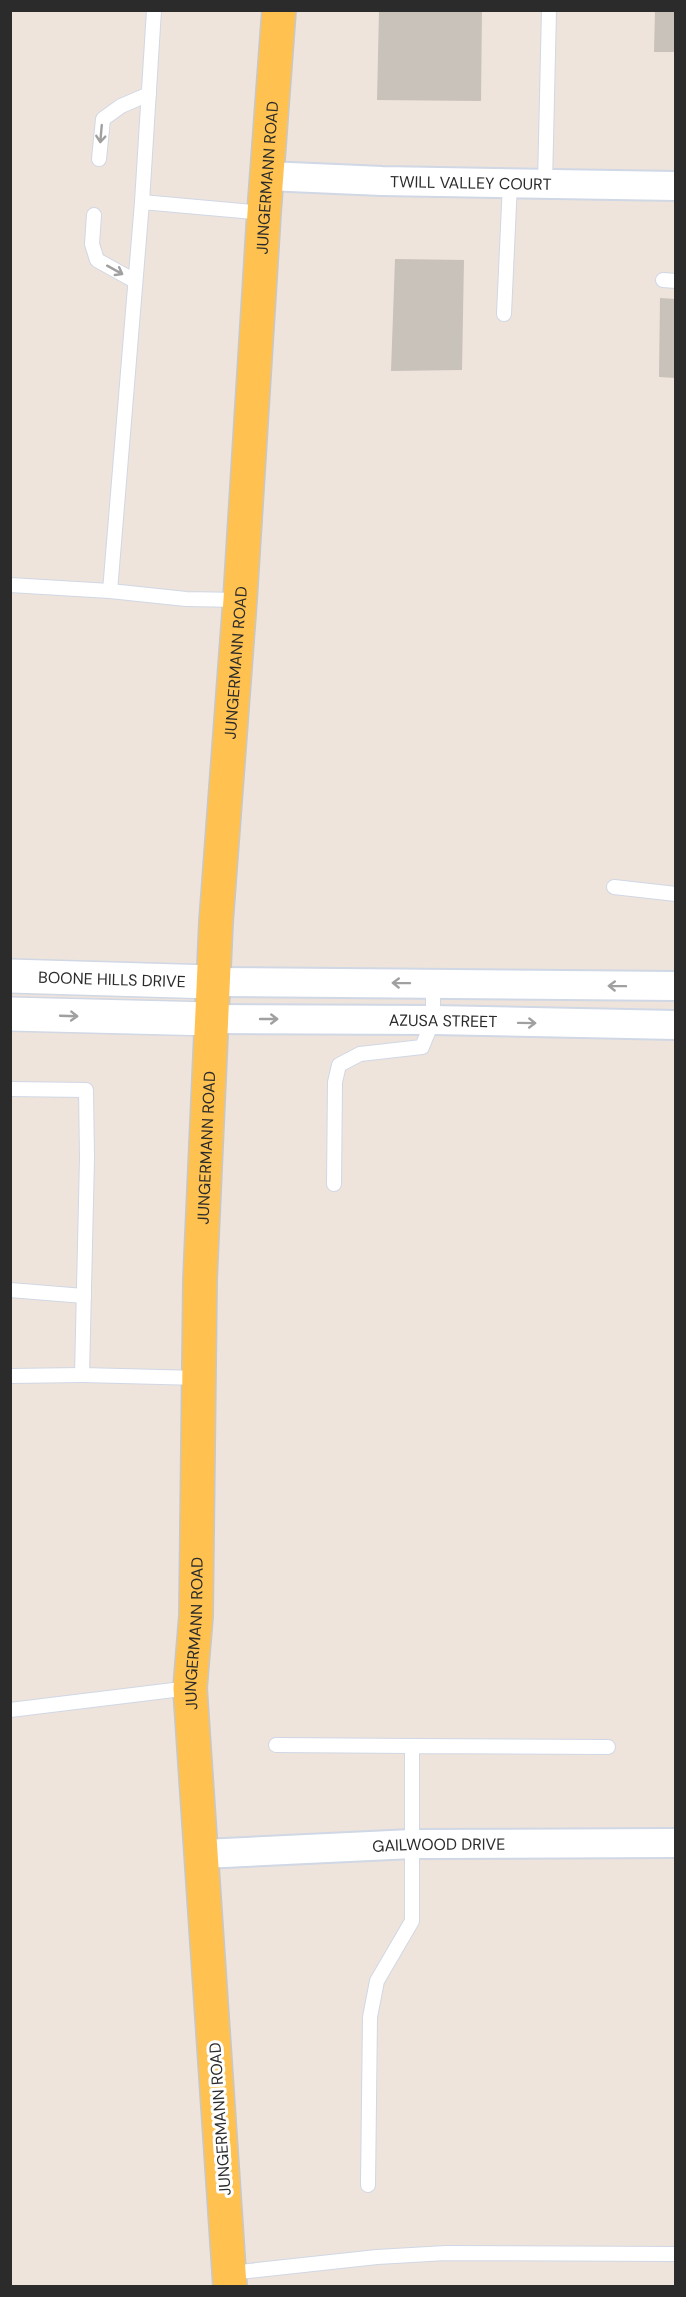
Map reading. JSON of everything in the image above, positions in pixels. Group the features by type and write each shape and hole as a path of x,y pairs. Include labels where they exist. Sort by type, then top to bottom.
{"main road":[{"name":"JUNGERMANN ROAD","path":"230,2280 190,1688 196,1616 200,1280 211,1019 279,10"}],"street":[{"name":"TWILL VALLEY COURT","path":"267,176 382,181 675,186"},
{"name":"BOONE HILLS DRIVE","path":"10,976 213,982"},
{"path":"213,982 675,986"},
{"path":"10,1014 211,1019"},
{"name":"AZUSA STREET","path":"211,1019 433,1020 675,1025"},
{"name":"GAILWOOD DRIVE","path":"203,1854 412,1844 675,1843"}],"lane":[{"path":"110,591 142,202 154,10"},
{"path":"545,184 549,10"},
{"path":"99,159 103,119 121,106 149,94"},
{"path":"504,314 510,183"},
{"path":"142,202 264,213"},
{"path":"94,215 92,244 97,260 135,281"},
{"path":"10,585 110,591 186,599 240,600"},
{"path":"614,887 675,894"},
{"path":"334,1184 335,1082 339,1065 360,1054 422,1047 433,1020 433,984"},
{"path":"10,1089 86,1090 82,1375"},
{"path":"10,1290 84,1296"},
{"path":"10,1376 200,1378"},
{"path":"10,1710 190,1688"},
{"path":"276,1745 608,1747"},
{"path":"368,2185 370,2017 376,1982 412,1921 412,1746"},
{"path":"230,2280 377,2257 446,2253 675,2254"}],"building":[{"path":"379,10 482,10 481,101 377,100"},
{"path":"655,10 676,10 676,52 654,52"},
{"path":"395,259 464,260 462,370 391,371"},
{"path":"660,298 676,299 676,378 659,377"}]}
